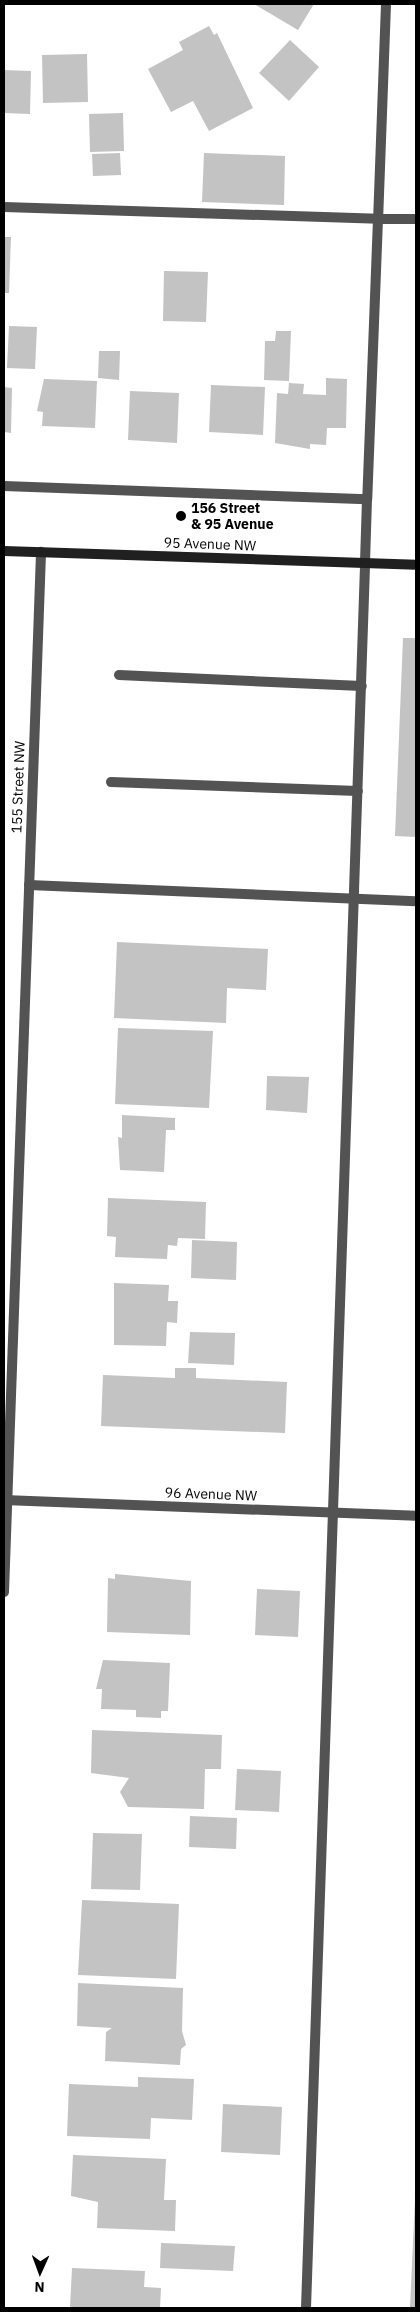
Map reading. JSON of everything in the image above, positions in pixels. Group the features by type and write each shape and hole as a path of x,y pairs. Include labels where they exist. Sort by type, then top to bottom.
{"main road":[{"name":"95 Avenue NW","path":"4,551 416,565"}],"street":[{"path":"306,2308 367,499 386,4"},
{"path":"4,207 416,219"},
{"path":"4,486 367,499"},
{"name":"155 Street NW","path":"4,1592 40,552"},
{"path":"119,675 362,686"},
{"path":"111,782 358,791"},
{"path":"28,885 416,901"},
{"name":"96 Avenue NW","path":"6,1500 416,1516"}],"building":[{"path":"254,4 314,4 298,30"},
{"path":"209,26 214,35 217,33 253,108 209,131 193,101 171,112 148,69 183,50 179,42"},
{"path":"290,40 319,67 289,101 259,73"},
{"path":"87,54 88,102 43,103 42,55"},
{"path":"4,70 31,71 30,114 4,113"},
{"path":"123,113 124,151 90,152 89,114"},
{"path":"120,153 121,175 93,176 92,154"},
{"path":"204,153 285,156 284,205 202,202"},
{"path":"4,237 11,237 9,293 4,293"},
{"path":"164,271 208,272 206,322 163,321"},
{"path":"9,326 37,327 35,369 7,368"},
{"path":"276,331 291,331 289,381 264,380 265,341 275,341"},
{"path":"99,351 120,351 119,380 98,378"},
{"path":"326,378 347,379 346,428 327,428 326,445 310,444 310,449 275,443 277,393 288,394 289,383 304,384 303,394 326,395"},
{"path":"44,379 97,381 95,428 42,426 43,412 37,411"},
{"path":"211,385 265,387 263,435 209,432"},
{"path":"4,387 12,388 11,433 4,432"},
{"path":"130,391 179,393 177,443 128,440"},
{"path":"403,638 416,638 416,837 395,836"},
{"path":"117,942 268,949 266,990 227,988 226,1023 114,1018"},
{"path":"118,1028 213,1031 209,1108 115,1104"},
{"path":"267,1076 309,1077 307,1113 266,1110"},
{"path":"122,1115 175,1118 175,1130 166,1130 164,1172 120,1170 118,1137 122,1138"},
{"path":"108,1198 206,1202 205,1239 178,1238 177,1246 168,1245 167,1259 115,1257 116,1237 107,1236"},
{"path":"192,1240 237,1242 236,1280 191,1278"},
{"path":"114,1283 169,1285 168,1301 178,1301 177,1323 167,1322 166,1346 114,1345"},
{"path":"190,1332 235,1333 234,1365 188,1363"},
{"path":"175,1368 196,1368 196,1378 287,1382 285,1433 101,1426 103,1375 175,1378"},
{"path":"115,1574 191,1581 190,1635 107,1632 108,1578 115,1579"},
{"path":"257,1589 300,1591 298,1637 255,1635"},
{"path":"103,1660 170,1663 168,1711 161,1711 161,1718 136,1717 136,1710 101,1709 102,1689 96,1689"},
{"path":"92,1730 222,1735 221,1769 205,1769 204,1809 128,1807 120,1792 129,1778 91,1773"},
{"path":"237,1769 281,1771 279,1812 235,1810"},
{"path":"190,1816 237,1818 236,1849 189,1847"},
{"path":"93,1833 142,1834 140,1890 91,1889"},
{"path":"82,1900 179,1904 176,1979 78,1975"},
{"path":"78,1983 183,1988 182,2031 186,2045 181,2049 180,2065 105,2061 106,2032 112,2028 77,2026"},
{"path":"138,2077 194,2079 192,2120 151,2118 150,2139 67,2136 69,2084 138,2087"},
{"path":"223,2104 282,2107 280,2155 221,2152"},
{"path":"73,2155 166,2159 164,2200 176,2200 175,2231 97,2228 98,2202 71,2196"},
{"path":"415,2198 416,2308 410,2308"},
{"path":"161,2243 235,2246 233,2271 160,2268"},
{"path":"72,2268 145,2271 144,2287 161,2288 160,2308 70,2308"}],"place":[{"name":"156 Street & 95 Avenue","path":"181,516"}]}
